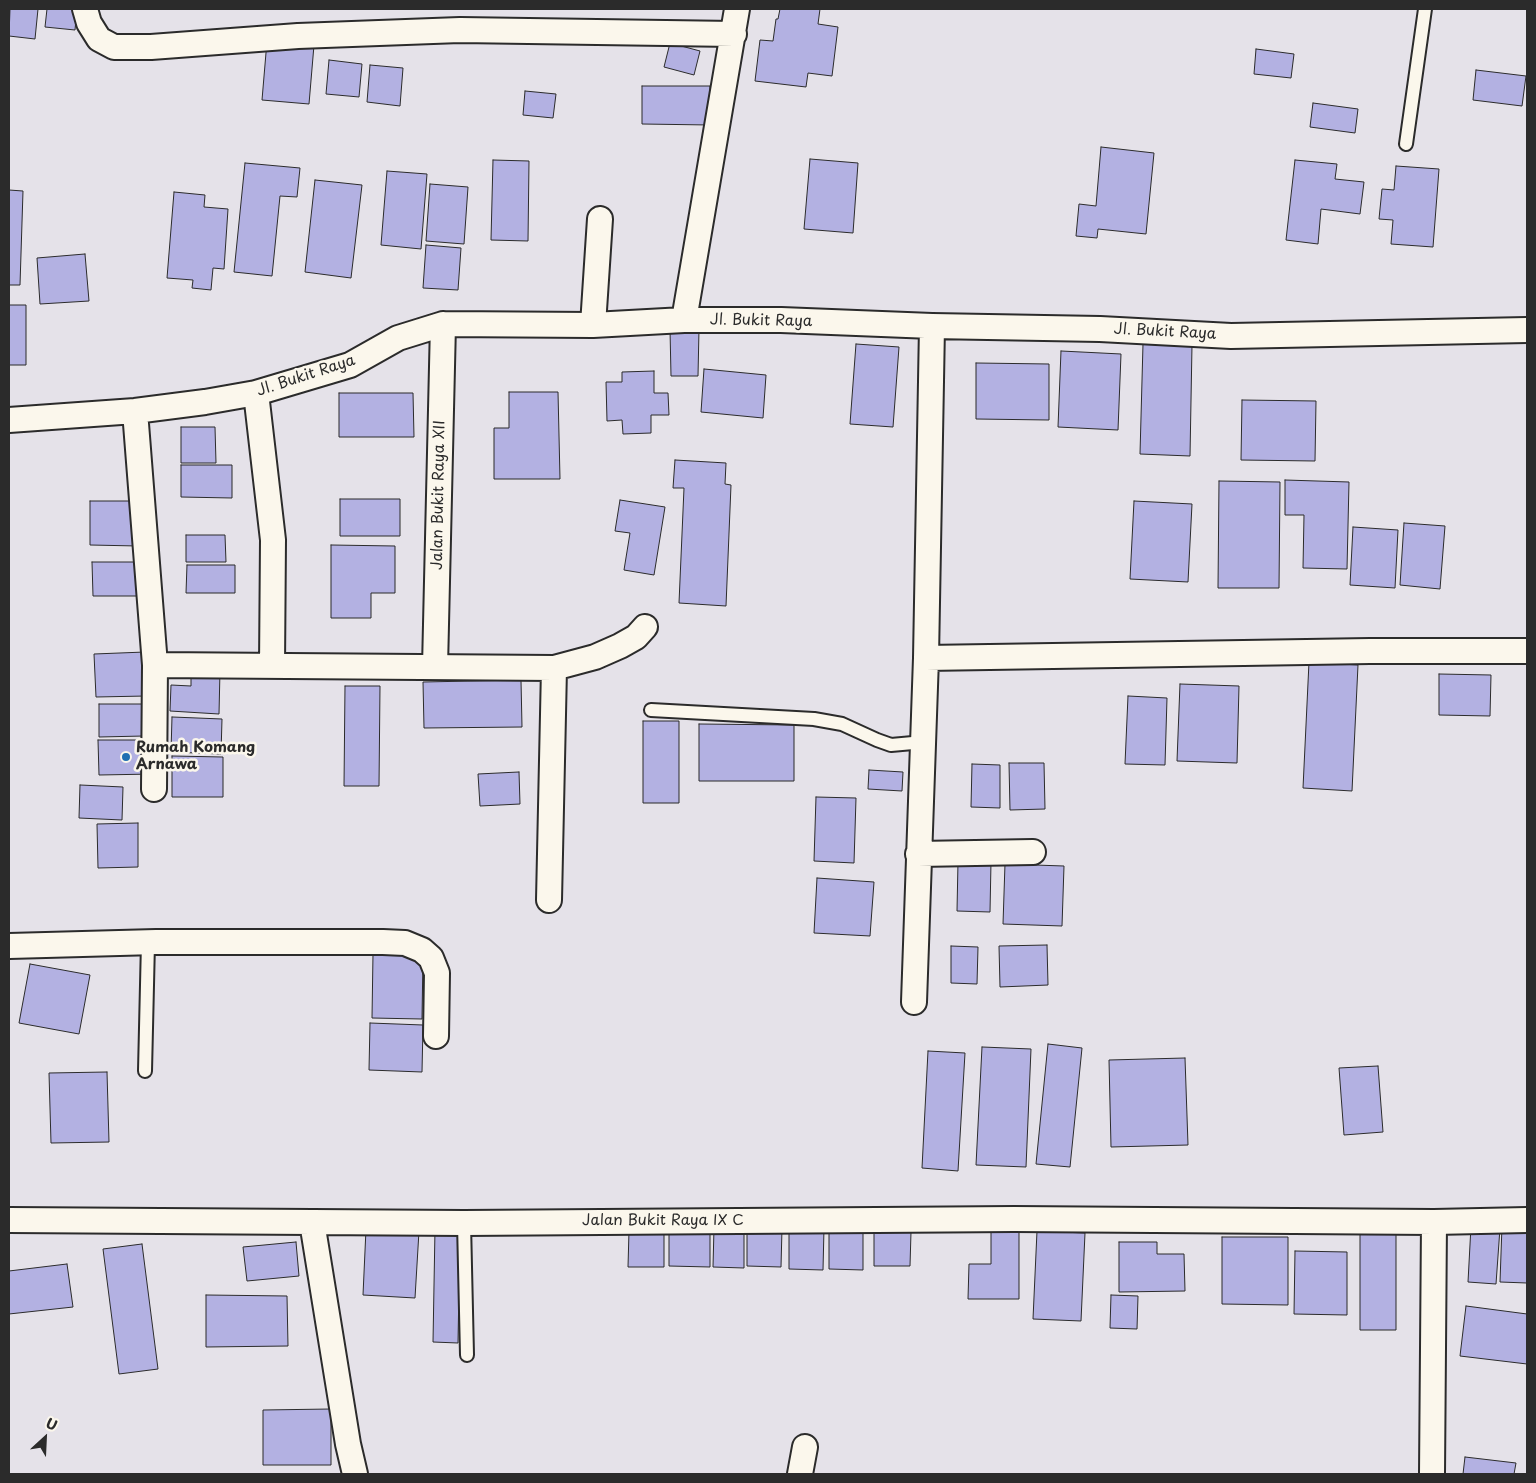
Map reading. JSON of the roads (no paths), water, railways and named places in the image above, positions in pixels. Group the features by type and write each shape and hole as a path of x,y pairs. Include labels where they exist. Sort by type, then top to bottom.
{"street":[{"path":"85,9 89,23 99,39 114,47 151,47 298,36 460,30 734,34"},
{"path":"684,320 737,9"},
{"path":"593,325 600,219"},
{"name":"Jl. Bukit Raya","path":"9,420 135,411 256,394 350,365 398,338 443,324 593,325 684,320 781,320 932,326 1100,329 1231,336 1527,330"},
{"name":"Jalan Bukit Raya XII","path":"434,666 443,324"},
{"path":"914,1002 918,854 924,742 932,326"},
{"path":"256,394 273,540 272,666"},
{"path":"135,411 155,665 154,789"},
{"path":"155,665 554,668 595,657 620,646 636,637 645,627"},
{"path":"926,658 1370,651 1527,651"},
{"path":"549,900 554,668"},
{"path":"918,854 1033,852"},
{"path":"9,946 148,942 405,943 422,950 431,958 437,973 436,1036"},
{"name":"Jalan Bukit Raya IX C","path":"9,1220 464,1223 1014,1219 1434,1222 1527,1220"},
{"path":"312,1222 348,1444 355,1474"},
{"path":"1432,1474 1434,1222"},
{"path":"800,1474 805,1447"}],"lane":[{"path":"1406,144 1426,9"},
{"path":"651,710 814,719 842,724 892,745 924,742"},
{"path":"145,1070 148,942"},
{"path":"464,1223 467,1355"}],"place":[{"name":"Rumah Komang Arnawa","path":"126,757"}]}
